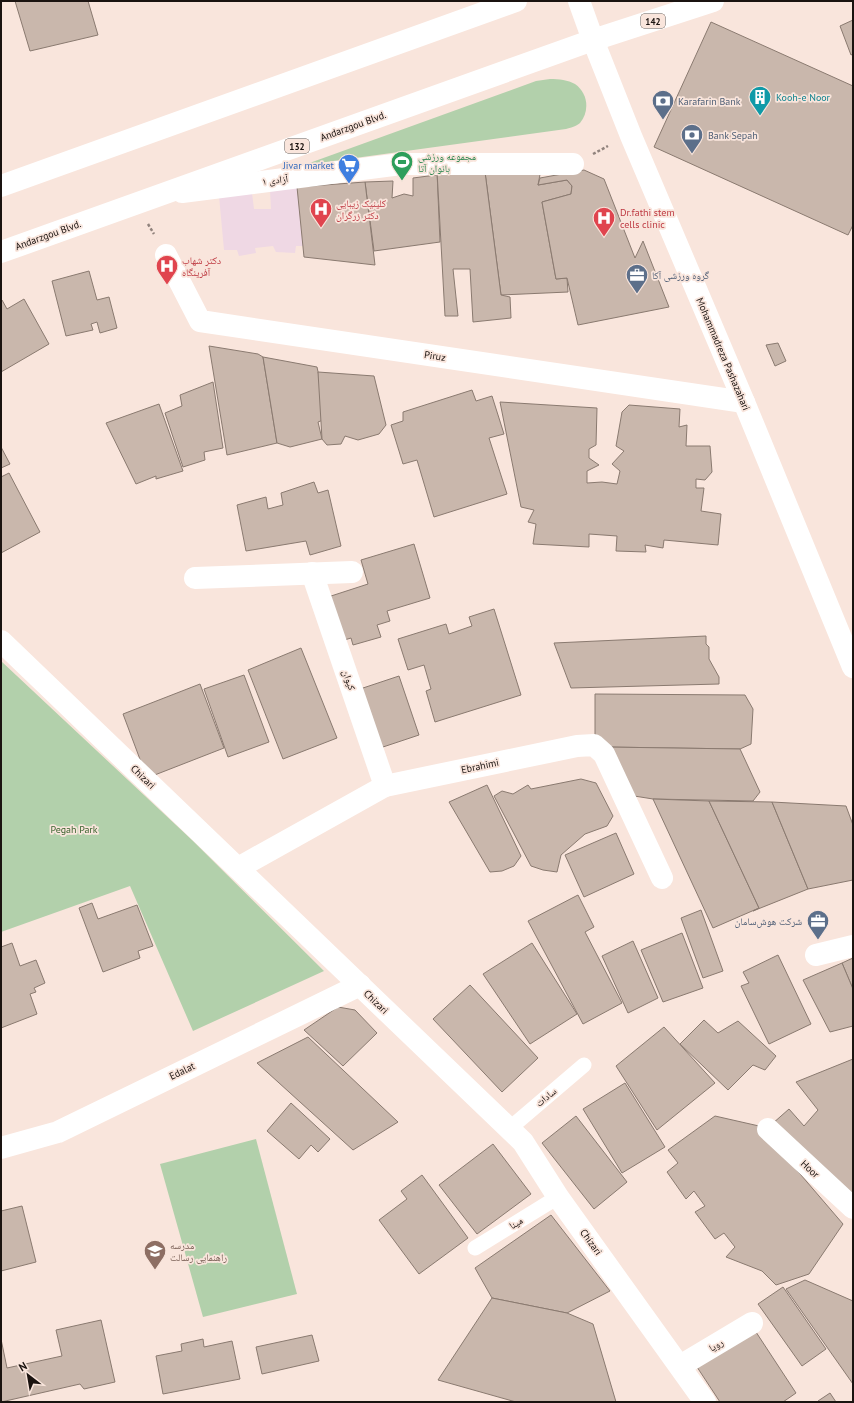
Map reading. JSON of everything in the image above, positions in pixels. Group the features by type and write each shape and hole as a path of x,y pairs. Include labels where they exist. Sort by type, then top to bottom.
{"street":[{"path":"1,186 516,1"},
{"name":"Mohammadreza Pashazahari","path":"579,1 631,136 744,402 853,667"},
{"name":"142","path":"593,40 713,1"},
{"name":"Andarzgou Blvd.","path":"1,252 593,40"},
{"name":"آزادی ۱","path":"168,192 199,190 401,164 573,164"},
{"name":"Piruz","path":"166,255 200,321 744,402"},
{"path":"195,578 352,572"},
{"name":"کیوان","path":"312,573 386,786"},
{"name":"Chizari","path":"1,641 523,1142 558,1197 705,1402"},
{"name":"Ebrahimi","path":"238,868 386,786 577,746 594,746 604,754 662,878"},
{"path":"816,955 853,946"},
{"name":"Edalat","path":"1,1148 58,1132 360,985"},
{"name":"Hoor","path":"768,1129 853,1208"},
{"name":"رویا","path":"680,1366 752,1323"}],"lane":[{"name":"سادات","path":"509,1129 584,1065"},
{"name":"مینا","path":"475,1248 558,1197"}],"path":[{"path":"573,164 631,136"},
{"path":"136,204 166,255"}],"shaded area":[{"path":"297,187 303,246 296,246 295,253 276,252 273,246 255,248 256,253 239,256 237,250 224,250 219,196 252,193 254,209 271,209 270,190"}],"green space":[{"path":"550,79 563,80 575,84 583,92 586,108 583,118 577,125 566,129 304,165 536,81"},
{"name":"Pegah Park","path":"1,661 192,840 324,971 193,1031 130,886 1,932"},
{"path":"256,1139 297,1294 203,1317 160,1164"}],"building":[{"path":"15,1 88,1 98,35 30,51"},
{"path":"853,20 853,54 851,55 840,26"},
{"name":"Kooh-e Noor","path":"711,22 853,86 853,225 848,235 654,147"},
{"path":"542,164 538,185 567,180 572,186 571,194 542,202 556,279 567,278 568,292 501,295 485,172"},
{"path":"584,170 604,179 635,258 643,241 669,307 578,325 567,278 556,279 542,202 571,194 572,186 567,180 538,185 540,178"},
{"path":"437,171 440,242 374,251 365,182 393,181 392,198 404,194 413,196 413,178 436,175"},
{"path":"437,171 485,172 501,295 510,297 511,318 473,322 470,269 453,269 458,316 445,316"},
{"path":"365,182 375,265 304,257 297,187"},
{"path":"89,271 97,300 109,297 117,328 100,333 97,322 91,324 93,330 66,336 52,281"},
{"path":"24,299 49,344 1,372 1,300 7,309"},
{"path":"778,343 786,361 775,366 766,345"},
{"path":"209,346 258,354 263,357 277,443 227,455"},
{"path":"263,357 317,367 328,418 318,422 322,439 290,447 277,443"},
{"path":"318,372 374,376 386,425 379,434 358,440 345,436 341,444 327,445 322,439"},
{"path":"213,382 223,448 204,452 205,460 183,467 165,413 182,406 180,395"},
{"path":"472,390 476,401 492,396 504,434 489,438 507,494 434,517 417,460 403,464 391,425 403,421 403,412"},
{"path":"500,402 597,408 596,445 589,449 589,458 599,465 587,471 587,483 602,482 617,484 620,471 612,464 624,451 616,446 622,412 629,405 680,409 679,427 687,425 686,446 710,446 712,472 705,480 696,479 696,488 704,488 701,511 721,514 718,545 664,540 663,548 645,545 646,552 616,551 617,536 589,534 589,547 533,544 536,524 528,522 534,510 521,507"},
{"path":"159,404 183,471 156,479 156,476 136,484 106,423"},
{"path":"1,447 10,464 1,468"},
{"path":"9,473 40,532 1,553 1,477"},
{"path":"314,482 318,493 328,490 341,546 310,555 306,541 246,551 237,505 266,497 268,509 283,505 281,493"},
{"path":"414,544 430,598 387,611 390,621 377,625 381,637 353,645 351,638 341,641 328,597 368,584 361,560"},
{"path":"494,609 521,695 435,722 426,691 431,689 424,665 408,670 398,639 446,624 449,634 472,626 469,617"},
{"path":"706,636 706,644 709,647 709,659 719,677 719,684 571,688 554,643"},
{"path":"301,648 337,738 283,759 248,670"},
{"path":"244,675 269,742 228,757 204,689"},
{"path":"399,676 419,735 380,748 360,689"},
{"path":"200,684 224,748 147,778 123,714"},
{"path":"595,694 745,695 753,709 751,744 740,749 606,747 595,739"},
{"path":"606,747 740,749 760,792 753,801 653,799 628,795"},
{"path":"581,779 596,783 613,816 607,826 585,834 561,855 557,872 531,866 494,796 502,791 513,794 528,785 531,789"},
{"path":"487,785 521,856 514,866 502,871 490,872 449,802"},
{"path":"653,799 709,801 759,908 713,928"},
{"path":"709,801 772,802 808,889 753,911 759,908"},
{"path":"772,802 846,806 853,825 853,880 808,889"},
{"path":"616,833 634,874 584,897 565,855"},
{"path":"578,895 594,927 585,932 622,1003 583,1024 528,921"},
{"path":"92,903 98,919 137,905 153,946 138,951 140,958 103,972 79,908"},
{"path":"701,910 723,971 703,978 681,918"},
{"path":"682,933 703,988 663,1002 641,950"},
{"path":"633,941 658,998 628,1013 602,956"},
{"path":"12,943 20,966 36,960 45,983 34,988 36,992 30,994 37,1014 1,1028 1,947"},
{"path":"532,943 577,1014 530,1044 483,974"},
{"path":"778,955 811,1024 769,1044 741,986 749,983 743,972"},
{"path":"853,958 853,989 842,963"},
{"path":"842,963 853,989 853,1026 830,1032 803,980"},
{"path":"470,985 538,1058 502,1092 433,1019"},
{"path":"338,1007 355,1010 377,1033 343,1066 304,1030"},
{"path":"704,1020 718,1033 738,1021 776,1056 765,1070 753,1065 728,1090 680,1044"},
{"path":"664,1027 715,1083 657,1130 616,1066"},
{"path":"308,1037 398,1122 353,1150 257,1063"},
{"path":"853,1059 853,1204 772,1124 789,1109 804,1126 818,1110 796,1082"},
{"path":"625,1083 665,1147 622,1173 583,1109"},
{"path":"291,1103 330,1139 318,1152 311,1145 299,1159 267,1131"},
{"path":"576,1116 627,1182 594,1209 542,1143"},
{"path":"715,1116 759,1126 843,1224 809,1274 776,1285 762,1271 726,1257 735,1247 724,1233 715,1239 695,1212 705,1206 694,1191 686,1199 667,1172 678,1163 668,1150"},
{"path":"493,1144 531,1194 477,1234 439,1185"},
{"path":"422,1175 468,1238 419,1274 379,1220 407,1199 401,1191"},
{"path":"22,1206 36,1262 1,1271 1,1211"},
{"path":"551,1215 610,1291 567,1313 492,1298 475,1268"},
{"path":"805,1280 853,1301 853,1384 786,1289"},
{"path":"783,1287 826,1349 802,1366 758,1304"},
{"path":"492,1298 567,1313 593,1324 616,1402 516,1402 438,1380"},
{"path":"101,1320 115,1382 84,1389 80,1384 1,1402 1,1339 7,1368 62,1356 56,1330"},
{"path":"754,1329 796,1393 783,1402 720,1402 697,1367"},
{"path":"312,1335 319,1361 262,1374 256,1347"},
{"path":"203,1339 204,1347 232,1341 240,1379 163,1394 156,1356 182,1351 181,1344"},
{"path":"830,1393 836,1402 818,1401"}],"place":[{"name":"Kooh-e Noor","path":"760,116"},
{"name":"Karafarin Bank","path":"663,120"},
{"name":"Bank Sepah","path":"692,154"},
{"name":"مجموعه ورزشی بانوان آتا","path":"402,182"},
{"name":"Jivar market","path":"349,184"},
{"name":"کلینیک زیبایی دکتر زرگران","path":"321,228"},
{"name":"Dr.fathi stem cells clinic","path":"604,238"},
{"name":"دکتر شهاب آفرینگاه","path":"167,286"},
{"name":"گروه ورزشی آکا","path":"637,294"},
{"name":"شرکت هوش‌سامان","path":"818,940"},
{"name":"مدرسه راهنمایی رسالت","path":"155,1270"}]}
